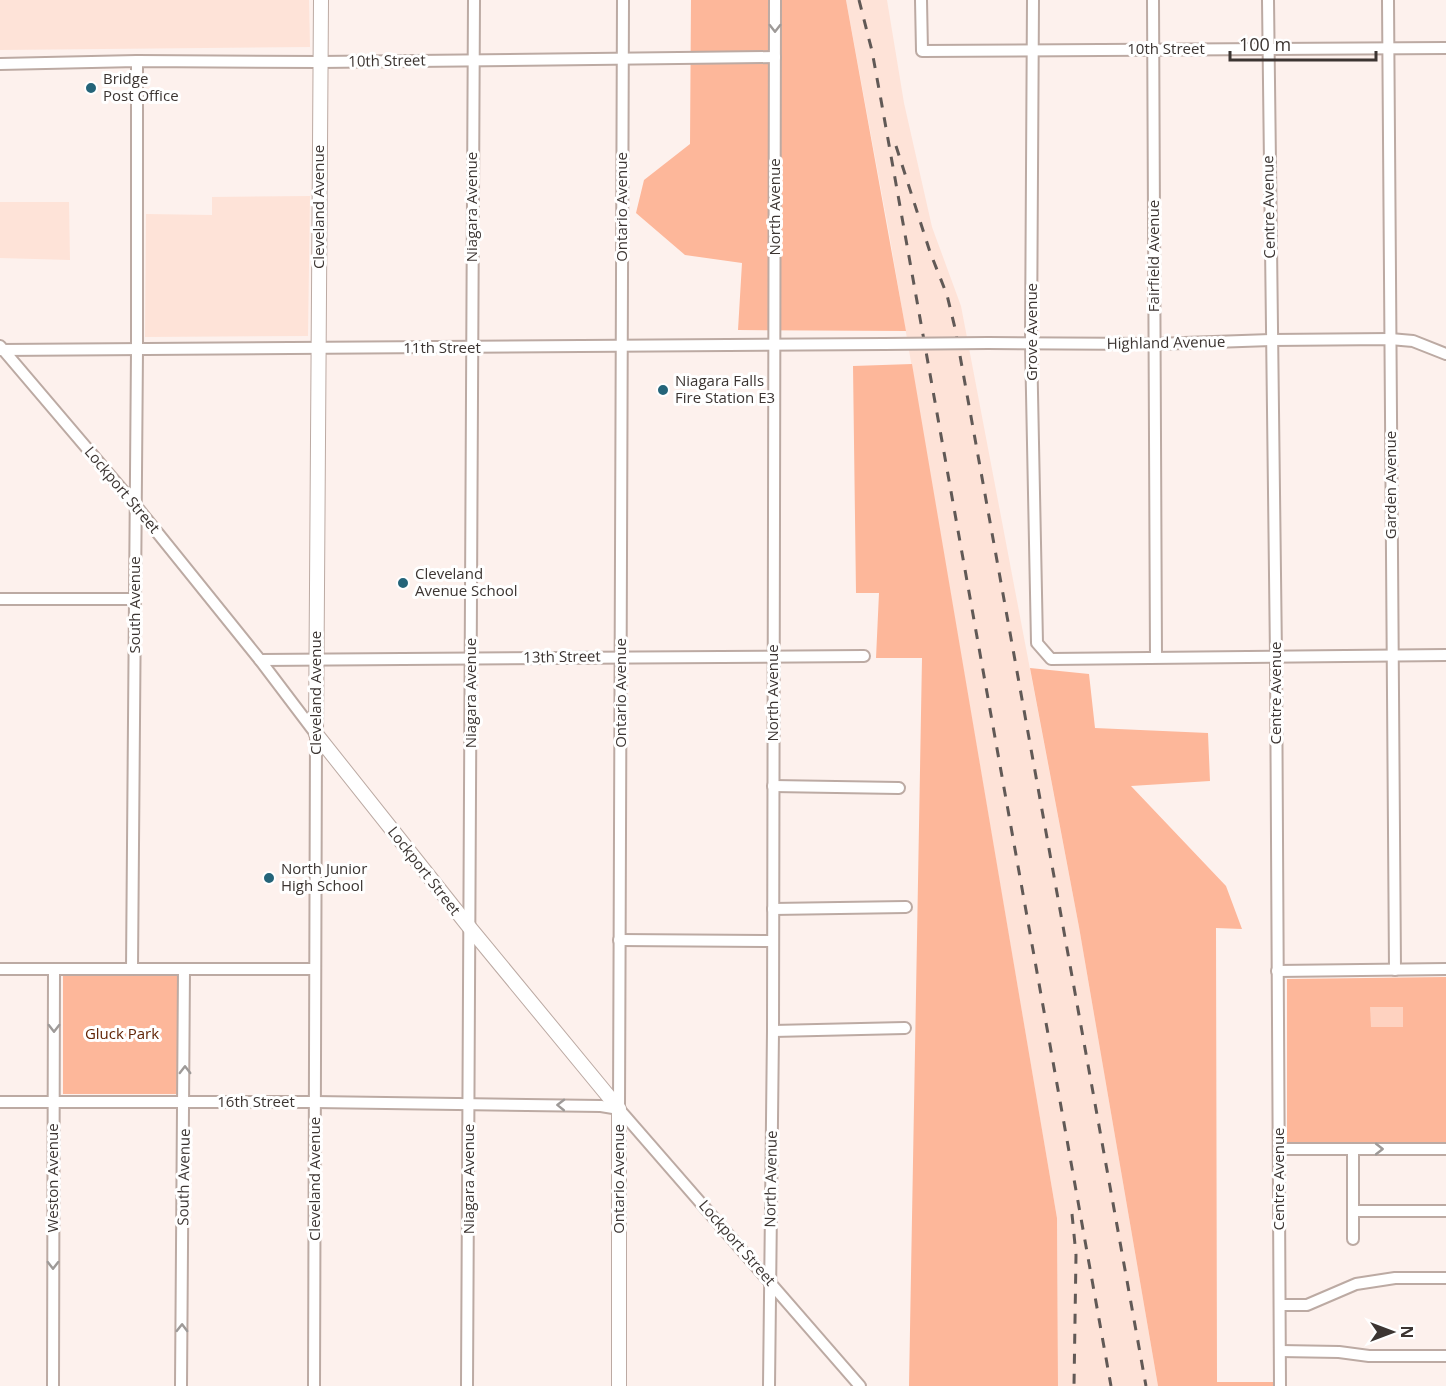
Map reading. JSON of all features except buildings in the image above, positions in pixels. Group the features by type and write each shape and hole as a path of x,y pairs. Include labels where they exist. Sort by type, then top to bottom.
{"main road":[{"name":"Cleveland Avenue","path":"316,734 321,0"},
{"name":"Lockport Street","path":"316,734 470,928 619,1109"},
{"name":"Ontario Avenue","path":"619,1109 619,1386"}],"street":[{"name":"Niagara Avenue","path":"467,1386 474,0"},
{"name":"Ontario Avenue","path":"619,1109 623,0"},
{"name":"North Avenue","path":"769,1386 773,1031 775,0"},
{"name":"10th Street","path":"921,0 922,51 1446,48"},
{"name":"Grove Avenue","path":"1033,0 1031,344 1037,643 1051,659 1156,657"},
{"name":"Fairfield Avenue","path":"1153,0 1156,657"},
{"name":"Centre Avenue","path":"1268,0 1276,656 1280,1386"},
{"name":"Garden Avenue","path":"1388,0 1395,970"},
{"name":"10th Street","path":"0,63 775,57"},
{"name":"South Avenue","path":"132,969 137,61"},
{"name":"Highland Avenue","path":"884,344 1155,344 1390,339 1413,341 1446,354"},
{"name":"11th Street","path":"1,349 884,344"},
{"name":"Lockport Street","path":"1,349 136,506 261,660 316,734"},
{"path":"0,599 135,599"},
{"path":"1156,657 1446,655"},
{"name":"13th Street","path":"261,660 864,656"},
{"name":"Cleveland Avenue","path":"314,1386 316,734"},
{"path":"773,786 899,788"},
{"path":"772,909 906,907"},
{"path":"619,940 772,941"},
{"path":"0,969 315,969"},
{"name":"Weston Avenue","path":"53,1386 54,969"},
{"name":"South Avenue","path":"182,1386 184,969"},
{"path":"1278,971 1446,969"},
{"path":"773,1031 905,1028"},
{"name":"16th Street","path":"0,1102 315,1102 602,1106 619,1109"},
{"name":"Lockport Street","path":"619,1109 860,1386"},
{"path":"1279,1149 1446,1149"},
{"path":"1353,1149 1353,1239"},
{"path":"1353,1211 1446,1211"},
{"path":"1280,1305 1306,1305 1356,1284 1395,1278 1446,1278"},
{"path":"1280,1351 1331,1352 1369,1356 1446,1356"}],"shaded area":[{"path":"0,0 309,0 310,47 0,50"},
{"path":"846,0 887,0 904,103 932,227 961,306 1079,927 1158,1386 1058,1386 1057,1218 889,233"},
{"path":"310,196 308,336 145,337 146,214 212,215 212,197"},
{"path":"0,202 69,202 70,260 0,258"},
{"path":"1370,1007 1403,1007 1403,1027 1371,1027"}],"green space":[{"path":"691,0 846,0 906,331 738,330 742,263 685,255 636,213 644,180 690,144"},
{"path":"912,364 1057,1218 1058,1386 909,1386 922,658 876,658 879,593 856,593 853,366"},
{"path":"1030,668 1089,674 1095,728 1208,733 1210,781 1131,786 1226,886 1242,929 1216,928 1217,1382 1273,1382 1273,1386 1158,1386 1079,927"},
{"name":"Gluck Park","path":"63,974 181,974 181,1094 63,1094"},
{"path":"1446,977 1446,1144 1287,1145 1287,979"}],"railway":[{"path":"859,0 881,100 1111,1386"},
{"path":"896,146 930,252 947,295 955,328 1146,1386"},
{"path":"1072,1214 1076,1255 1074,1386"}],"place":[{"name":"Bridge Post Office","path":"91,88"},
{"name":"Niagara Falls Fire Station E3","path":"663,390"},
{"name":"Cleveland Avenue School","path":"403,583"},
{"name":"North Junior High School","path":"269,878"}]}
